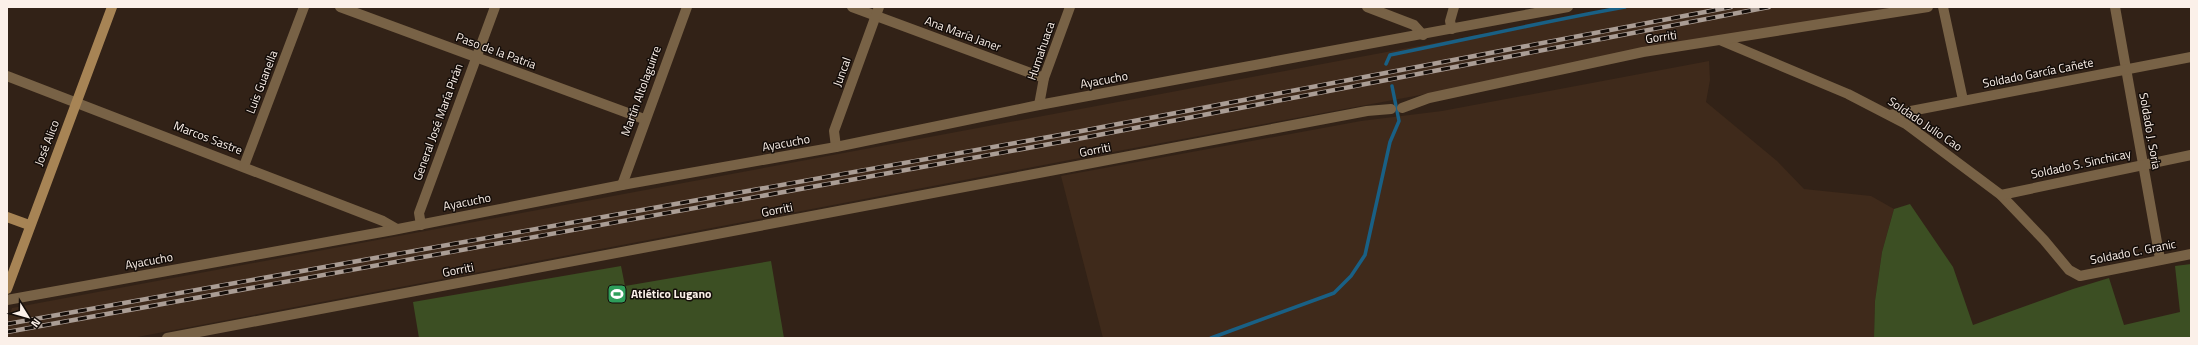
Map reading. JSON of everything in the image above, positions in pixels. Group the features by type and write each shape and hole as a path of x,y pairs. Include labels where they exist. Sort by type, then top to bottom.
{"street":[{"name":"José Alico","path":"7,289 29,225 112,7"},
{"name":"Luis Guanella","path":"244,166 304,7"},
{"name":"Paso de la Patria","path":"340,7 644,119"},
{"name":"General José María Pirán","path":"421,225 419,213 494,7"},
{"name":"Martín Altolaguirre","path":"622,185 644,119 686,7"},
{"name":"Ana María Janer","path":"852,7 878,11 1044,78"},
{"name":"Humahuaca","path":"1039,105 1044,78 1070,7"},
{"path":"1367,7 1414,25 1423,35"},
{"path":"1452,29 1450,21 1454,7"},
{"name":"Ayacucho","path":"7,300 397,230 622,185 836,147 1039,105 1568,7"},
{"name":"Gorriti","path":"1402,108 1430,98 1643,52 1722,41 1928,7"},
{"path":"1943,7 1963,100"},
{"name":"Soldado J. Soria","path":"2115,7 2160,259"},
{"name":"Juncal","path":"836,147 834,131 878,11"},
{"name":"Soldado Julio Cao","path":"1722,41 1848,94 1890,115 1927,139 2001,195 2035,230 2069,270 2080,276"},
{"name":"Soldado García Cañete","path":"1890,115 2191,57"},
{"name":"Marcos Sastre","path":"7,76 244,166 383,221 397,230"},
{"name":"Gorriti","path":"167,338 1367,111 1391,109"},
{"name":"Soldado S. Sinchicay","path":"2001,195 2142,164 2191,155"},
{"path":"7,217 29,225"},
{"name":"Soldado C. Granic","path":"2080,276 2191,254"}],"shaded area":[{"path":"1628,7 1896,7 1080,158 132,338 7,338 7,322 12,308"},
{"path":"1709,61 1710,80 1706,102 1777,161 1804,189 1871,196 1894,209 1882,252 1875,301 1874,338 1103,338 1061,176 1361,121 1442,111"}],"green space":[{"path":"1910,204 1953,267 1973,325 2073,289 2109,278 2124,325 2180,312 2175,266 2191,264 2191,338 1874,338 1875,301 1882,252 1894,209"},
{"name":"Atlético Lugano","path":"771,261 784,338 419,338 413,302 621,266 625,286"}],"waterway":[{"path":"1386,64 1390,55 1625,7"},
{"path":"1211,338 1334,293 1351,276 1365,255 1390,142 1399,121 1392,86"}],"railway":[{"path":"7,324 1071,133 1731,7"},
{"path":"7,332 1072,140 1769,7"}],"place":[{"name":"Atlético Lugano","path":"617,294"}]}
